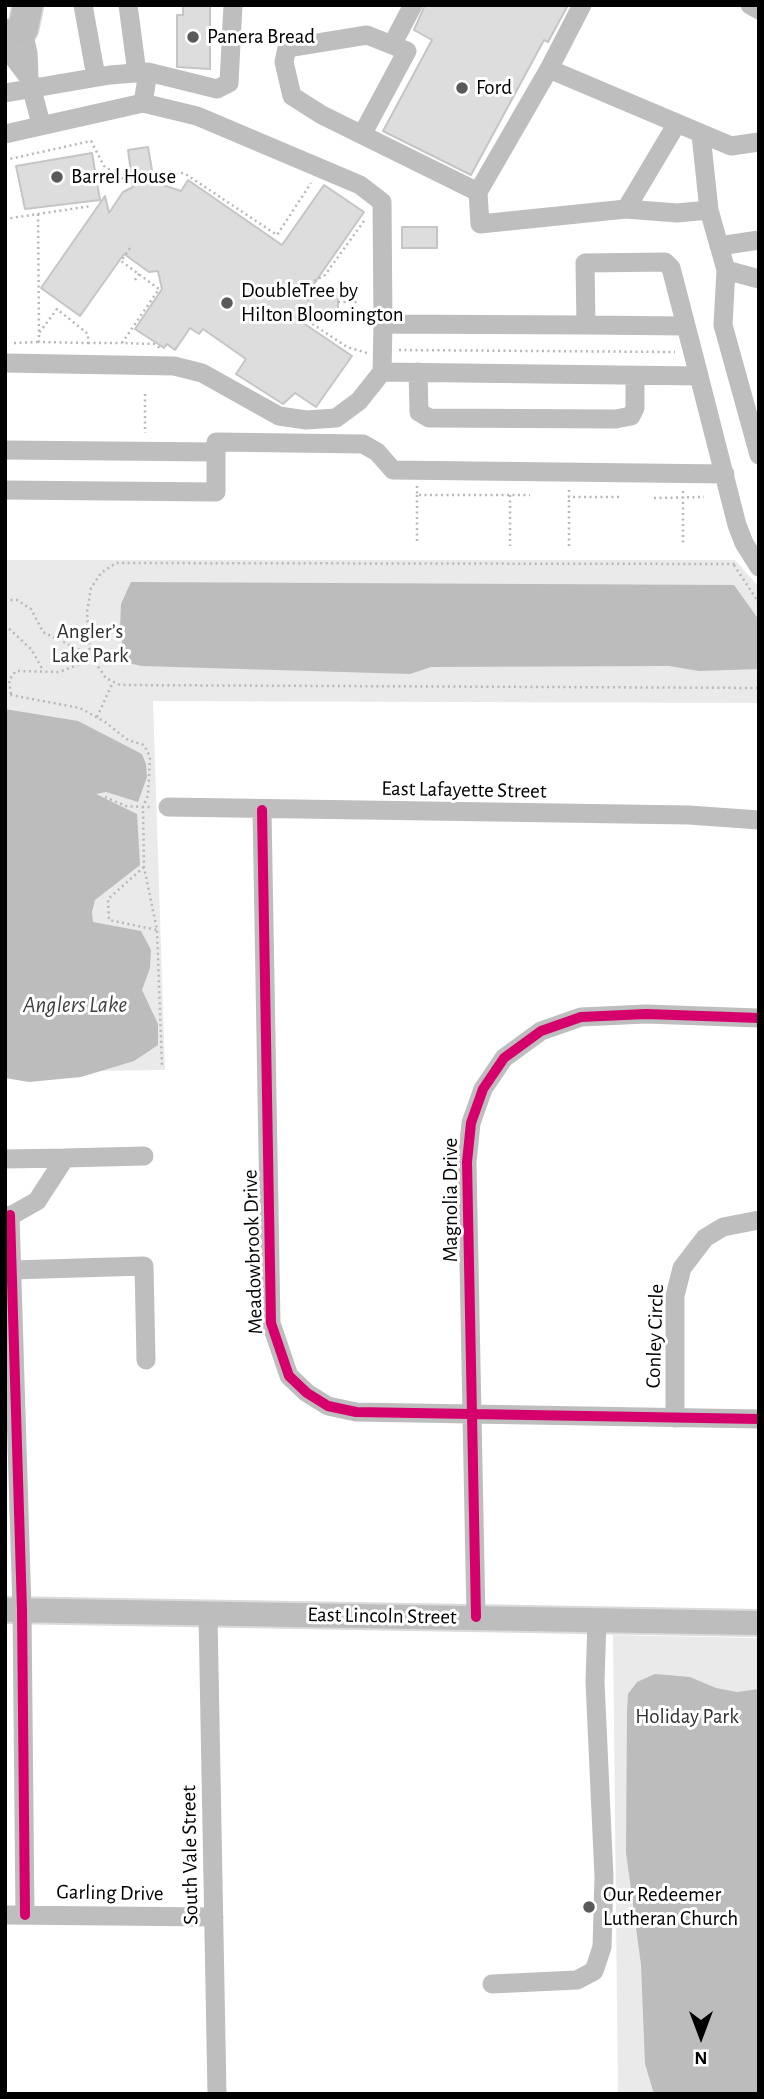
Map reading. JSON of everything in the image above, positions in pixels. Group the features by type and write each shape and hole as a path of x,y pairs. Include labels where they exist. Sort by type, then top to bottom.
{"main road":[{"name":"East Lincoln Street","path":"13,1610 759,1623"}],"street":[{"path":"83,5 96,77"},
{"path":"128,5 142,72 143,103"},
{"path":"5,93 30,83 142,72 217,89 229,83 233,5"},
{"path":"393,45 413,5"},
{"path":"582,5 549,69 478,192 480,224 626,209 677,213 709,210"},
{"path":"750,5 759,10"},
{"path":"14,21 41,124"},
{"path":"363,133 407,51 367,35 287,48 284,62 292,96 322,115 478,192"},
{"path":"549,69 731,146 759,142"},
{"path":"5,134 143,103 197,116 360,185 382,202 383,324 382,372 359,401 336,418 306,420 279,416 202,373 174,366 5,363"},
{"path":"626,209 676,125"},
{"path":"701,135 709,210 726,270 723,325 752,399 759,455"},
{"path":"719,246 759,240"},
{"path":"586,325 585,263 665,262 671,268 737,525 756,562"},
{"path":"726,270 759,279"},
{"path":"383,324 686,326"},
{"path":"382,372 699,376"},
{"path":"418,372 419,412 429,418 616,419 631,416 635,408 635,375"},
{"path":"5,490 216,492 216,442 363,444 377,453 393,470 725,474"},
{"path":"5,450 216,452"},
{"name":"East Lafayette Street","path":"168,807 689,815 759,820"},
{"name":"Meadowbrook Drive","path":"262,810 271,1323 289,1376 307,1394 328,1406 356,1412 759,1419"},
{"name":"Magnolia Drive","path":"476,1618 467,1162 471,1124 483,1089 504,1058 541,1031 581,1017 646,1014 759,1018"},
{"path":"5,1159 144,1156"},
{"path":"15,1915 12,1270 7,1215 37,1201 65,1158"},
{"name":"Conley Circle","path":"675,1418 675,1296 682,1268 705,1238 723,1227 759,1220"},
{"path":"12,1270 144,1266 146,1360"},
{"name":"South Vale Street","path":"208,1614 217,2094"},
{"path":"492,1984 578,1980 594,1971 602,1947 604,1877 595,1682 597,1620"},
{"name":"Garling Drive","path":"15,1915 214,1917"}],"path":[{"path":"5,160 91,141 104,166 125,180 184,173 277,234 314,178"},
{"path":"5,219 91,206"},
{"path":"367,353 347,347 308,321 308,288 325,275 370,213"},
{"path":"38,214 39,342"},
{"path":"122,343 159,289 121,261 130,248"},
{"path":"135,280 139,274"},
{"path":"338,302 358,302"},
{"path":"39,333 57,309 88,334 88,343"},
{"path":"14,343 154,344 171,356 174,366"},
{"path":"388,350 693,352"},
{"path":"417,470 417,542"},
{"path":"569,472 569,546"},
{"path":"683,474 683,546"},
{"path":"417,495 530,495"},
{"path":"510,495 510,546"},
{"path":"569,496 622,497"},
{"path":"654,498 704,497"},
{"path":"11,694 9,680 16,671 59,672 83,663 90,655 87,612 91,588 101,573 116,563 734,565 756,562"},
{"path":"734,565 759,603"},
{"path":"5,600 17,600 31,609 43,632 90,655 106,678 120,685 759,688"},
{"path":"5,625 31,649 43,671"},
{"path":"96,717 113,681"},
{"path":"5,694 80,708 128,740 144,745 150,757 148,795 143,807 144,867 158,930 162,1065"},
{"path":"105,797 126,806 168,807"},
{"path":"144,867 108,899 110,920 158,930"}],"green space":[{"name":"Angler’s Lake Park","path":"5,560 735,560 759,587 759,703 153,701 165,1070 5,1072"},
{"name":"Holiday Park","path":"613,1635 759,1638 759,2094 618,2094"}],"water":[{"path":"131,582 734,585 759,620 759,669 699,671 669,666 431,667 410,674 141,666 125,662 120,629 121,604"},
{"name":"Anglers Lake","path":"5,709 78,721 142,754 146,764 147,777 138,802 106,792 96,794 137,814 140,865 95,900 92,912 93,922 141,931 151,950 150,968 142,990 158,1024 158,1045 134,1061 81,1077 29,1082 5,1078"},
{"name":"Holiday Park","path":"655,1674 690,1677 716,1688 737,1692 759,1689 759,2094 654,2094 645,2064 641,1965 626,1852 627,1712 628,1694 637,1682"}],"building":[{"name":"Panera Bread","path":"183,5 210,5 210,69 177,67 177,15 183,15"},
{"name":"Ford","path":"425,5 568,5 548,42 544,40 471,175 383,131 432,40 414,30"},
{"name":"DoubleTree by Hilton Bloomington","path":"148,147 154,182 181,191 188,180 282,245 324,185 364,212 309,291 338,289 338,317 293,316 352,356 316,407 295,393 283,404 236,374 246,359 203,329 199,334 190,328 175,350 167,344 164,348 135,329 162,289 158,271 149,272 124,254 80,316 41,288 105,196 109,213 123,192 133,187 128,150"},
{"name":"Barrel House","path":"92,153 100,200 25,209 16,166"},
{"path":"402,227 437,227 437,248 402,248"}],"cycle path":[{"path":"262,810 271,1323 289,1376 307,1393 328,1406 356,1412 759,1419"},
{"path":"476,1617 467,1162 471,1123 483,1089 504,1058 541,1031 581,1017 646,1014 759,1018"},
{"path":"10,1215 22,1610 25,1915"}],"place":[{"name":"Panera Bread","path":"193,37"},
{"name":"Ford","path":"462,88"},
{"name":"Barrel House","path":"57,177"},
{"name":"DoubleTree by Hilton Bloomington","path":"227,303"},
{"name":"Our Redeemer Lutheran Church","path":"589,1907"}]}
